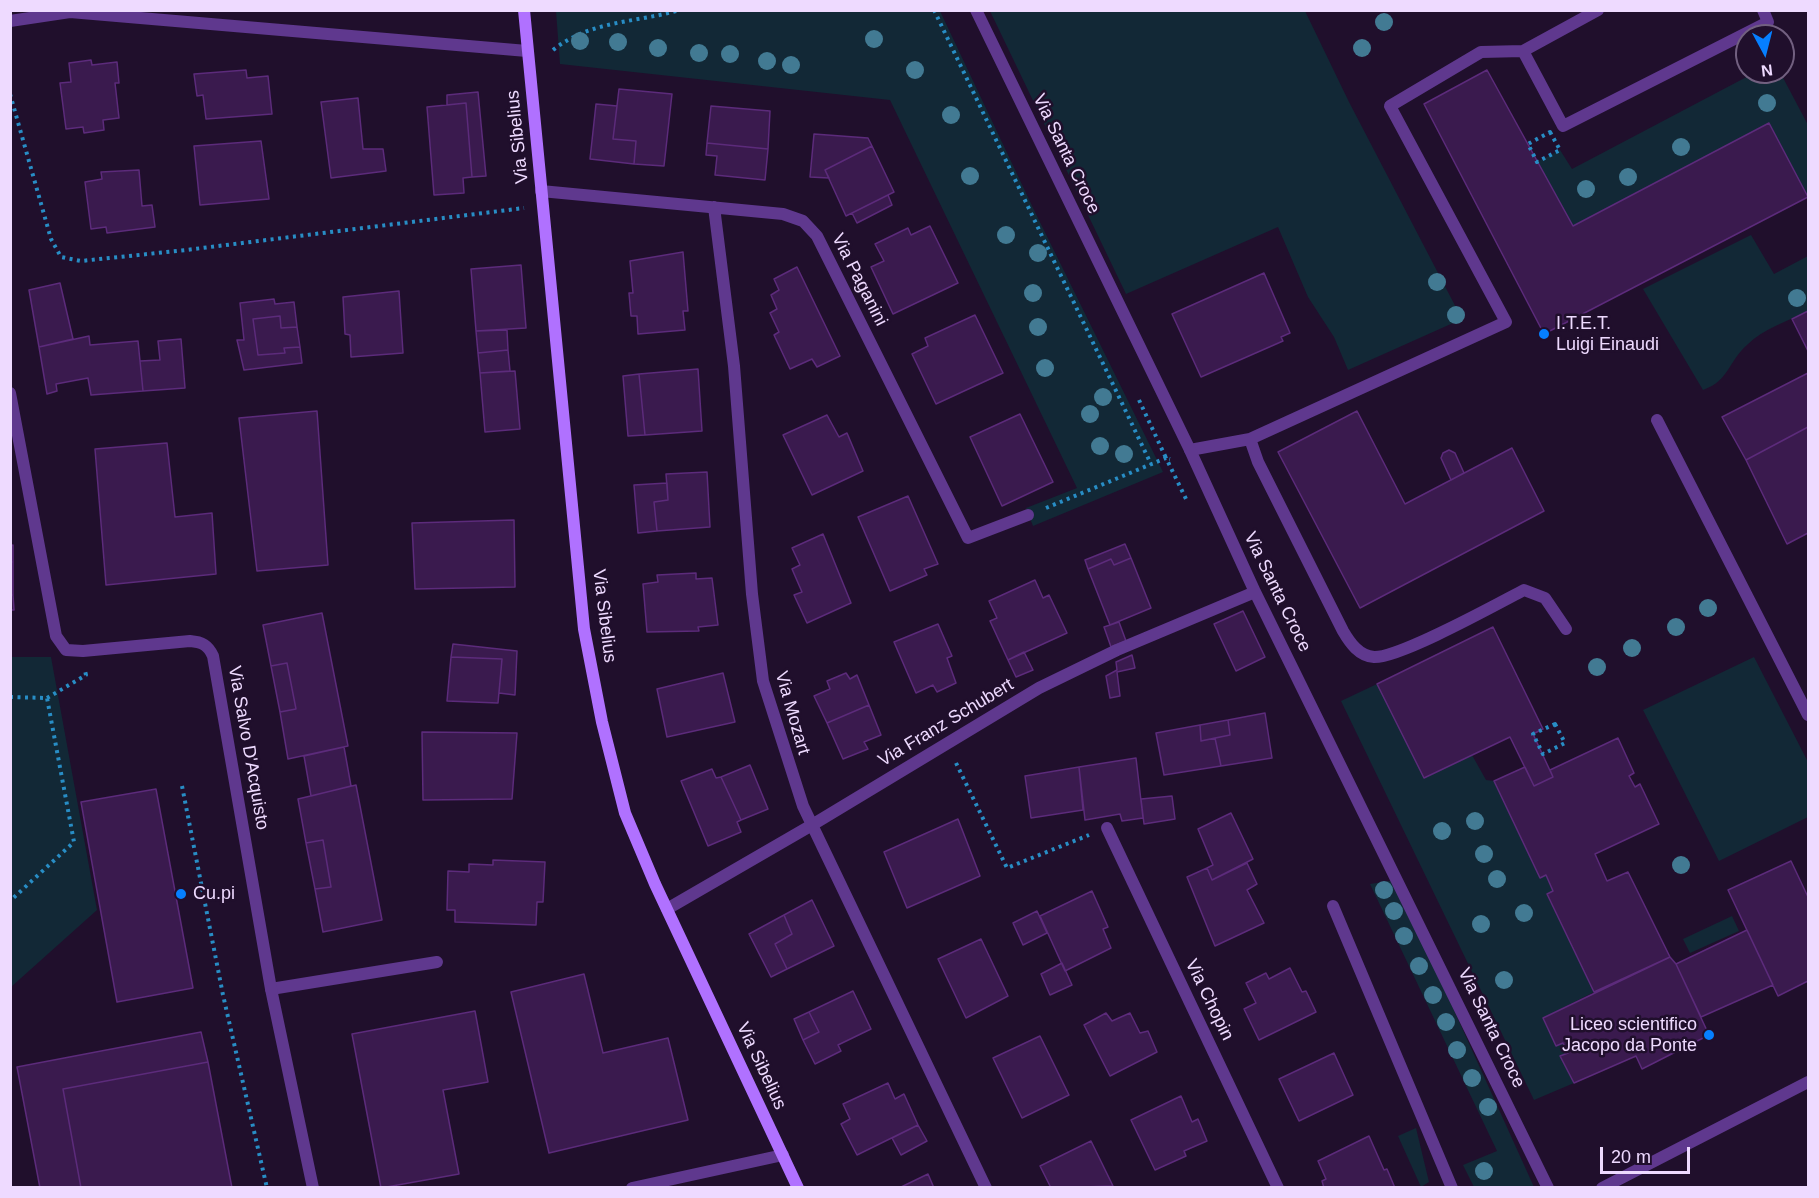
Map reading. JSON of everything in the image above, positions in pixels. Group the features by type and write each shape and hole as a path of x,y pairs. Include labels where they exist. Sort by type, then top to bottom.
{"street":[{"name":"Via Sibelius","path":"524,10 584,629 602,722 625,813 667,909 798,1188"},
{"name":"Via Santa Croce","path":"976,10 1190,450 1256,592 1548,1188"},
{"path":"1190,450 1250,439 1506,322 1390,106 1480,52 1523,51 1598,10"},
{"path":"1523,51 1563,126 1768,22 1763,10"},
{"path":"10,21 70,12 527,51"},
{"name":"Via Paganini","path":"541,191 783,214 794,217 812,228 968,538 1028,515"},
{"name":"Via Mozart","path":"714,207 734,366 752,594 763,681 781,745 812,825 986,1188"},
{"path":"10,393 15,440 56,636 66,650 83,651"},
{"path":"1658,420 1809,715"},
{"path":"1250,439 1263,472 1354,649 1374,657 1403,649 1524,590 1545,598 1566,629"},
{"name":"Via Franz Schubert","path":"667,909 812,825 1039,688 1117,650 1256,592"},
{"name":"Via Salvo D'Acquisto","path":"83,651 190,641 201,642 209,648 213,656 272,989 313,1188"},
{"name":"Via Chopin","path":"1107,828 1278,1188"},
{"path":"1333,906 1452,1188"},
{"path":"272,989 437,963"},
{"path":"1602,1188 1809,1082"},
{"path":"632,1188 783,1155"}],"path":[{"path":"554,50 570,37 598,26 680,10"},
{"path":"934,10 1151,464"},
{"path":"10,94 51,239 61,257 81,261 543,206"},
{"path":"1550,132 1560,150 1537,162 1528,144 1550,132"},
{"path":"1028,515 1166,458"},
{"path":"10,697 46,698 86,675 83,651"},
{"path":"10,901 74,842 46,698"},
{"path":"1555,724 1565,743 1543,754 1533,734 1555,724"},
{"path":"946,744 1007,868 1107,828"},
{"path":"182,786 224,995 267,1188"}],"shaded area":[{"path":"556,11 940,11 1034,210 1163,472 1033,526 1026,508 1077,488 890,100 560,64"},
{"path":"990,11 1305,11 1349,102 1462,319 1348,370 1334,337 1308,297 1278,227 1126,294"},
{"path":"1735,83 1786,84 1808,125 1808,197 1769,123 1573,226 1537,162 1560,150 1572,169"},
{"path":"1751,235 1774,274 1808,256 1808,311 1753,339 1740,352 1724,376 1703,390 1643,289"},
{"path":"11,657 51,657 97,910 11,987"},
{"path":"1754,657 1808,762 1808,817 1719,861 1643,710"},
{"path":"1377,684 1424,777 1472,755 1486,780 1494,781 1540,878 1546,875 1553,891 1547,895 1594,992 1543,1018 1556,1046 1563,1043 1568,1053 1560,1056 1574,1083 1534,1100 1341,701"},
{"path":"1395,880 1534,1187 1474,1187 1463,1165 1497,1151 1370,884"},
{"path":"1732,916 1739,931 1690,953 1683,939"},
{"path":"1416,1128 1429,1182 1421,1187 1398,1136"}],"building":[{"path":"91,60 92,65 117,62 119,83 115,83 119,118 103,120 104,130 84,133 83,127 66,129 60,83 71,82 69,63"},
{"path":"246,70 247,78 268,76 272,114 206,119 203,95 197,96 194,74"},
{"path":"1487,70 1573,226 1769,123 1808,197 1544,334 1424,104"},
{"path":"619,89 672,94 664,166 634,164 636,141 613,139"},
{"path":"478,92 486,176 472,177 466,103 447,105 447,95"},
{"path":"358,98 363,149 383,149 386,171 331,178 321,102"},
{"path":"466,103 472,177 463,178 464,193 434,195 427,107"},
{"path":"596,104 617,106 613,139 636,141 634,164 590,159"},
{"path":"711,106 770,111 768,149 707,143"},
{"path":"814,134 868,138 872,146 825,170 829,178 810,177"},
{"path":"261,141 269,199 200,205 194,146"},
{"path":"707,143 768,149 765,180 715,175 717,156 706,155"},
{"path":"872,146 894,192 846,216 825,170"},
{"path":"139,170 142,206 152,205 155,227 107,233 106,227 91,229 85,182 102,179 101,172"},
{"path":"888,195 892,205 857,223 852,213"},
{"path":"930,226 958,283 893,314 871,267 884,261 875,244 908,228 911,235"},
{"path":"683,252 688,311 683,311 685,330 638,334 637,316 631,316 629,293 633,293 630,261"},
{"path":"521,265 526,328 476,331 471,269"},
{"path":"797,267 840,356 817,367 812,359 790,369 774,335 779,332 770,313 777,309 771,295 779,290 774,279"},
{"path":"1264,273 1290,333 1281,337 1283,341 1201,377 1172,314"},
{"path":"60,283 73,339 39,347 29,290"},
{"path":"399,291 403,353 351,357 350,335 345,334 343,297"},
{"path":"274,299 275,304 294,302 297,327 281,328 280,316 253,319 258,355 285,353 284,348 300,347 302,363 244,370 237,340 244,340 240,303"},
{"path":"1808,311 1808,351 1792,319"},
{"path":"975,315 1003,373 936,404 912,354 928,346 925,338"},
{"path":"280,316 281,328 297,327 300,347 284,348 285,353 258,355 253,319"},
{"path":"507,330 508,350 478,353 476,331"},
{"path":"89,336 90,345 138,341 143,391 91,395 88,378 56,384 57,391 47,394 39,347"},
{"path":"181,339 185,388 143,391 140,361 160,360 158,341"},
{"path":"508,350 510,371 480,373 478,353"},
{"path":"698,369 702,431 645,435 639,374"},
{"path":"515,371 520,429 485,432 480,373"},
{"path":"1808,373 1808,427 1746,460 1722,417"},
{"path":"639,374 645,435 628,436 623,376"},
{"path":"317,411 328,565 257,571 239,418"},
{"path":"1357,411 1405,504 1512,448 1544,511 1360,608 1278,452"},
{"path":"1020,414 1053,482 1002,506 970,437"},
{"path":"827,415 839,437 847,433 863,471 812,495 783,435"},
{"path":"1808,427 1808,533 1787,544 1746,460"},
{"path":"167,443 175,517 212,513 216,574 106,585 95,449"},
{"path":"1449,450 1455,453 1464,473 1451,480 1441,458 1443,453"},
{"path":"707,472 710,527 657,531 654,502 668,500 666,474"},
{"path":"667,483 668,500 654,502 657,531 638,533 634,485"},
{"path":"908,496 938,564 924,569 927,575 890,591 858,517"},
{"path":"514,520 515,587 415,589 412,523"},
{"path":"823,534 851,603 807,623 794,595 802,592 792,569 800,565 792,548"},
{"path":"1125,544 1131,558 1114,565 1111,559 1088,569 1085,560"},
{"path":"13,545 13,562 10,562 10,546"},
{"path":"1131,558 1151,608 1110,625 1088,569 1111,559 1114,565"},
{"path":"10,562 13,562 13,595 10,595"},
{"path":"696,573 696,579 712,578 718,625 698,627 699,631 647,632 643,584 658,582 657,575"},
{"path":"1035,580 1043,598 1049,595 1067,633 1008,660 990,621 997,618 989,601"},
{"path":"10,595 13,595 14,610 10,610"},
{"path":"1243,611 1265,657 1236,671 1214,624"},
{"path":"322,613 348,746 288,759 280,712 296,709 287,663 271,666 263,625"},
{"path":"1119,622 1126,641 1111,647 1104,627"},
{"path":"938,624 952,656 947,658 956,683 937,692 933,685 916,693 894,642"},
{"path":"1493,627 1543,729 1533,734 1553,777 1534,786 1510,737 1424,778 1377,684"},
{"path":"453,644 517,651 515,695 499,693 502,659 451,657"},
{"path":"1024,652 1033,670 1016,677 1008,660"},
{"path":"1132,655 1135,668 1117,672 1120,696 1110,698 1106,676 1117,670 1116,662"},
{"path":"451,657 502,659 498,703 447,701"},
{"path":"287,663 296,709 280,712 271,666"},
{"path":"723,673 735,722 667,737 657,689"},
{"path":"846,673 850,679 857,675 869,705 827,723 814,696 830,689 827,681"},
{"path":"869,705 881,735 864,742 868,749 843,759 827,723"},
{"path":"1265,713 1272,758 1221,766 1215,738 1230,735 1228,720"},
{"path":"1228,720 1230,735 1201,741 1200,725"},
{"path":"1200,725 1201,741 1215,738 1221,766 1164,775 1156,733"},
{"path":"422,732 517,733 512,799 423,800"},
{"path":"1618,738 1634,773 1629,776 1635,787 1640,784 1659,824 1595,854 1607,881 1628,872 1670,957 1594,992 1547,894 1553,891 1546,875 1540,878 1494,781 1525,767 1534,786 1553,777 1550,770"},
{"path":"344,747 351,786 311,796 304,756"},
{"path":"1136,758 1143,818 1122,821 1120,814 1085,820 1079,767"},
{"path":"750,765 768,809 741,820 721,777"},
{"path":"1079,767 1083,810 1031,818 1025,776"},
{"path":"712,769 716,778 721,777 741,820 737,822 741,832 708,846 681,781"},
{"path":"356,785 382,920 323,932 315,889 331,887 323,840 306,843 298,799"},
{"path":"156,789 193,988 117,1002 81,802"},
{"path":"1172,796 1175,819 1144,824 1141,799"},
{"path":"1231,813 1253,859 1212,880 1207,868 1213,865 1198,829"},
{"path":"958,819 980,876 907,908 884,852"},
{"path":"323,840 331,887 315,889 306,843"},
{"path":"493,860 545,862 543,902 537,902 536,925 455,922 455,910 447,910 448,871 469,872 469,864 493,865"},
{"path":"1791,861 1808,897 1808,981 1778,996 1728,890"},
{"path":"1247,863 1257,884 1247,890 1264,923 1215,946 1187,877 1207,868 1212,880"},
{"path":"1092,891 1108,927 1103,929 1111,948 1065,971 1040,916"},
{"path":"812,900 834,946 787,969 775,944 792,934 784,915"},
{"path":"1037,911 1047,933 1023,945 1013,923"},
{"path":"784,915 792,934 775,944 787,969 771,977 749,934"},
{"path":"1747,930 1773,985 1701,1017 1676,964"},
{"path":"981,939 1008,996 966,1018 938,959"},
{"path":"1670,957 1676,964 1709,1035 1642,1069 1636,1056 1574,1083 1560,1056 1568,1053 1563,1043 1556,1046 1543,1018"},
{"path":"1062,963 1072,985 1050,995 1041,974"},
{"path":"1290,968 1302,992 1306,991 1316,1012 1259,1040 1244,1009 1256,1003 1246,983 1266,973 1269,979"},
{"path":"584,974 603,1053 668,1038 688,1120 549,1153 511,992"},
{"path":"853,991 871,1029 838,1045 841,1051 815,1064 803,1040 819,1032 809,1012"},
{"path":"475,1011 488,1082 443,1090 459,1174 381,1188 352,1034"},
{"path":"809,1012 819,1032 803,1040 794,1019"},
{"path":"1106,1013 1112,1021 1130,1013 1140,1033 1148,1031 1157,1052 1110,1076 1084,1025"},
{"path":"201,1032 208,1062 63,1089 81,1188 40,1188 17,1067"},
{"path":"1040,1036 1069,1095 1022,1118 993,1058"},
{"path":"1334,1053 1353,1095 1299,1121 1279,1079"},
{"path":"208,1062 232,1188 81,1188 63,1089"},
{"path":"888,1083 895,1099 904,1094 918,1125 857,1155 841,1124 850,1119 843,1104"},
{"path":"1181,1096 1192,1122 1198,1119 1207,1141 1184,1151 1186,1156 1155,1170 1131,1120"},
{"path":"918,1125 927,1141 901,1155 892,1138"},
{"path":"1369,1136 1395,1188 1324,1188 1322,1181 1326,1179 1318,1161"},
{"path":"1091,1141 1113,1186 1051,1188 1040,1166"},
{"path":"928,1174 934,1188 899,1188"}],"place":[{"name":"I.T.E.T. Luigi Einaudi","path":"1544,334"},
{"name":"Cu.pi","path":"181,894"},
{"name":"Liceo scientifico Jacopo da Ponte","path":"1709,1035"}]}
